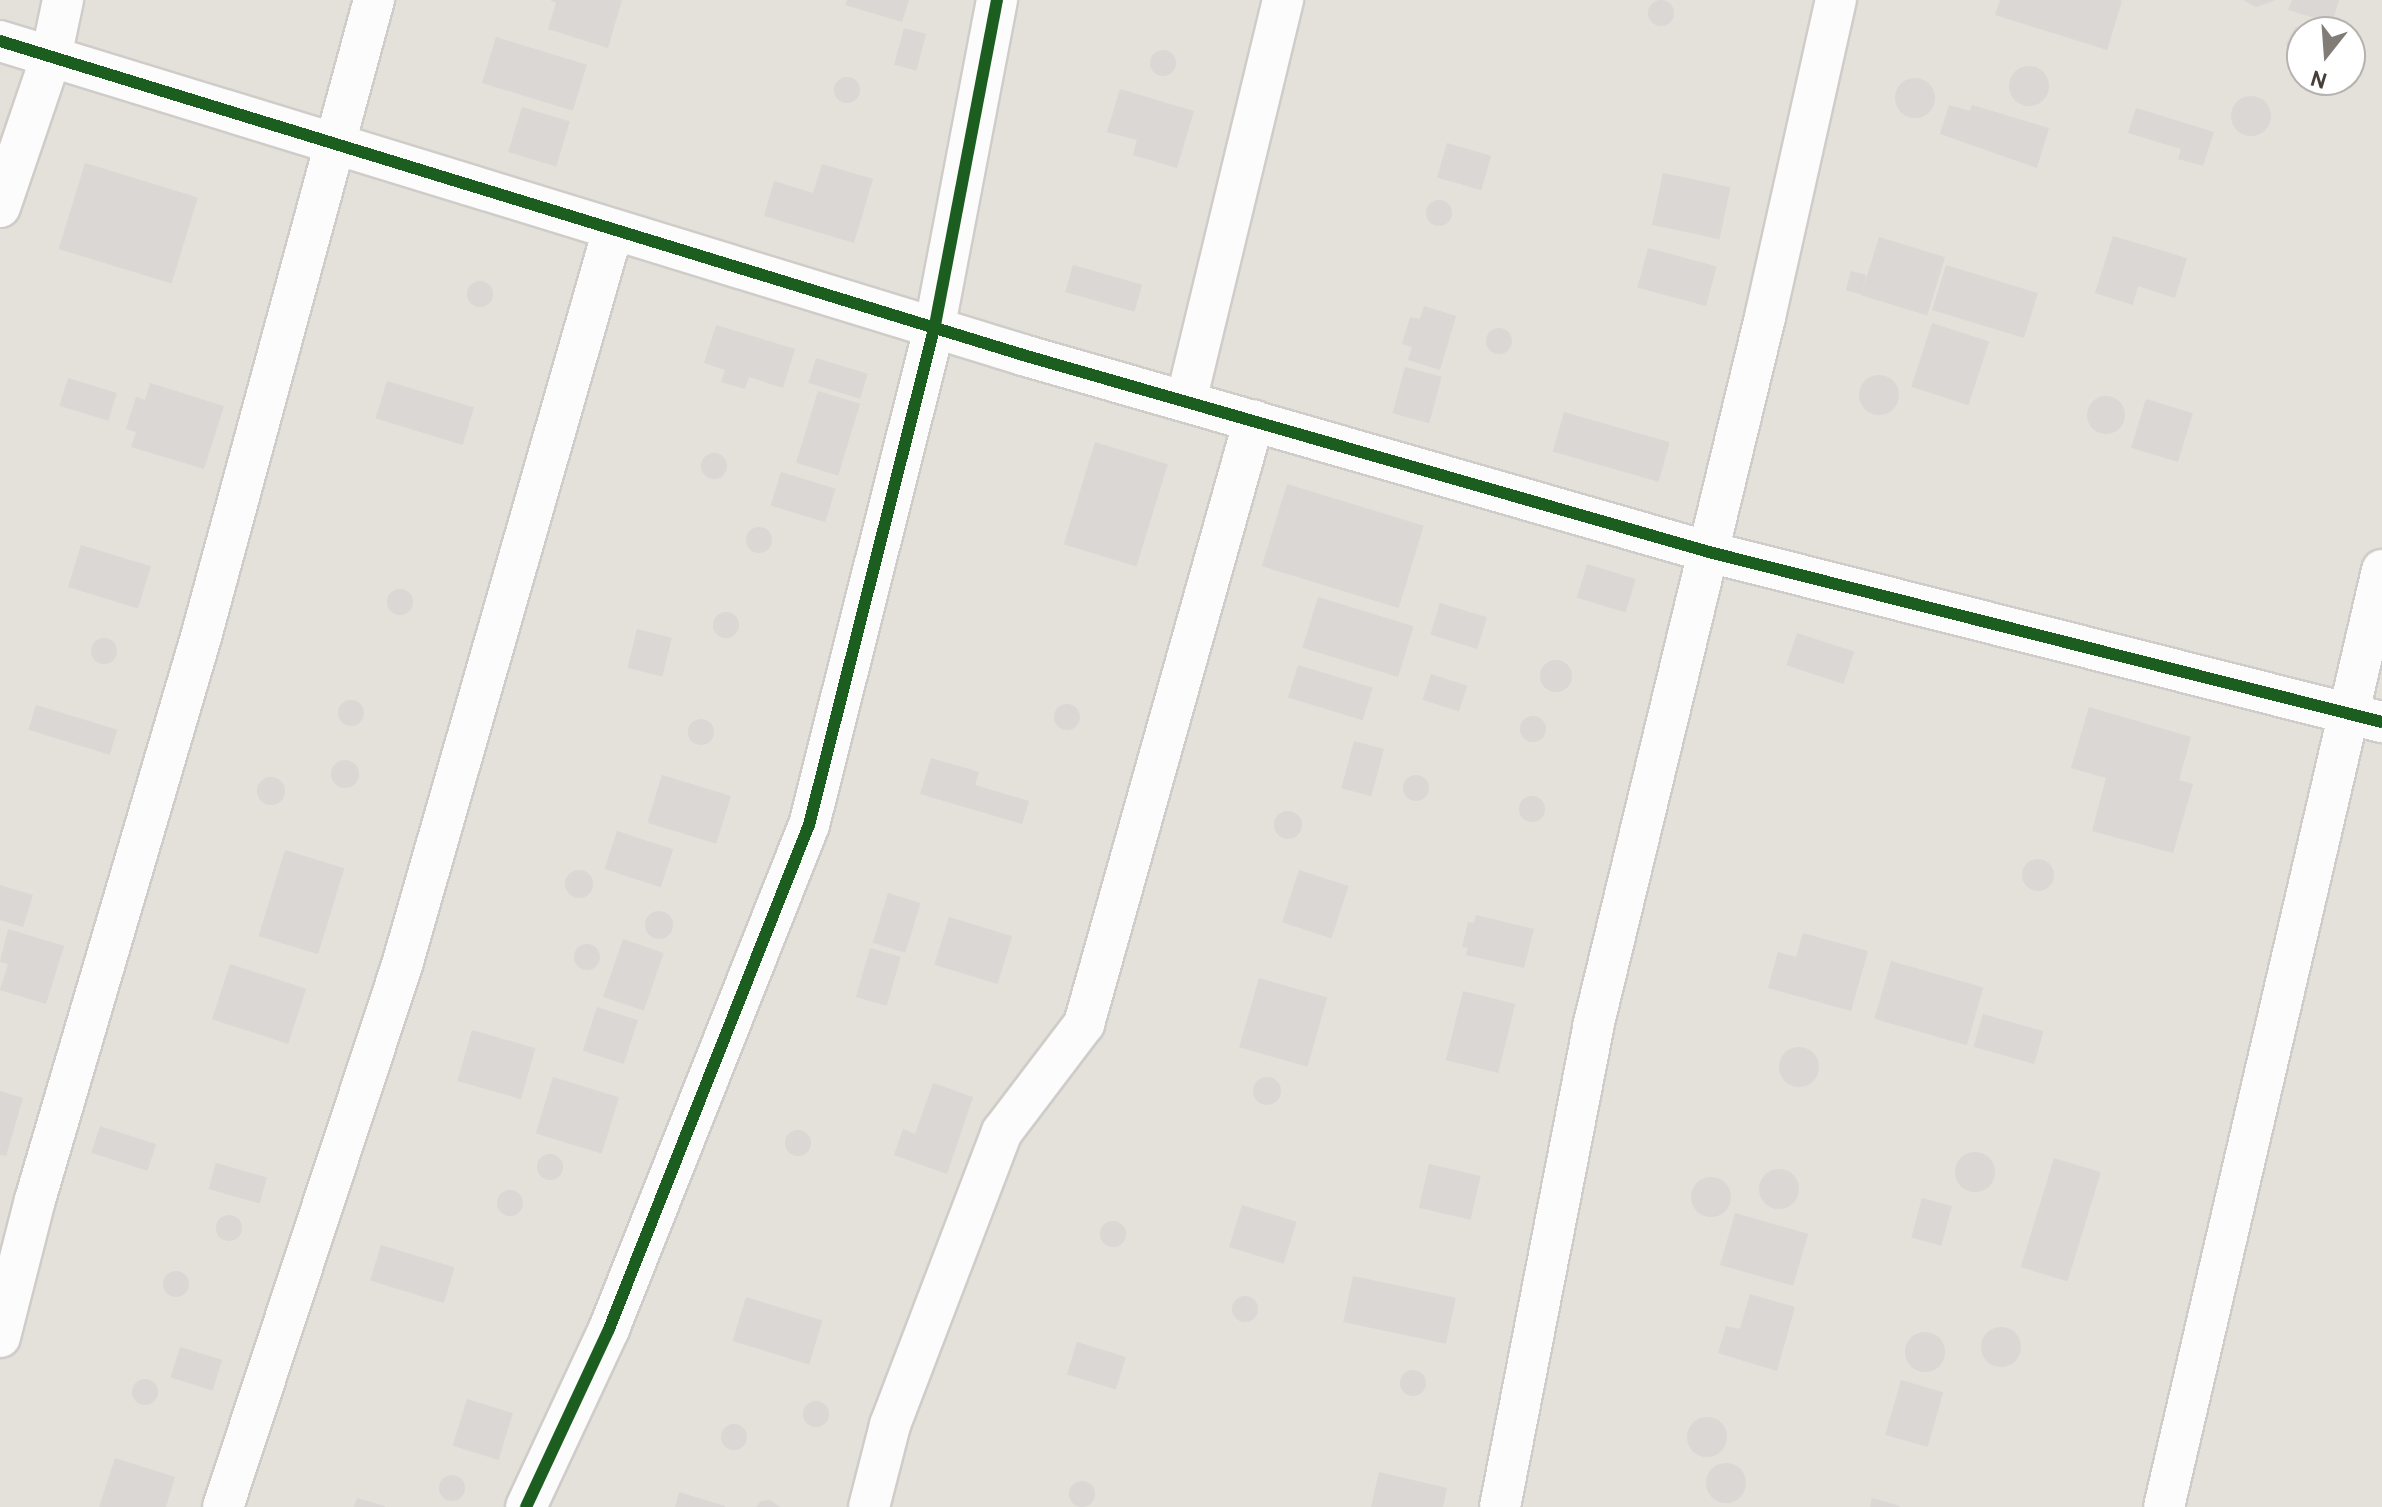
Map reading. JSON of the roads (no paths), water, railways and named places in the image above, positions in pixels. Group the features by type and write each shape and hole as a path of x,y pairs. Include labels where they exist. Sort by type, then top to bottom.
{"street":[{"path":"0,207 51,57 63,0"},
{"path":"0,1337 337,144 374,0"},
{"path":"526,1507 609,1329 809,825 935,325 997,0"},
{"path":"1186,401 1283,0"},
{"path":"1500,1507 1593,1027 1709,552 1836,0"},
{"path":"0,41 613,230 1186,401 1709,552 2365,716"},
{"path":"223,1507 402,965 613,230"},
{"path":"869,1507 890,1425 1002,1132 1084,1024 1254,420"},
{"path":"2164,1507 2365,716 2382,570"}]}
